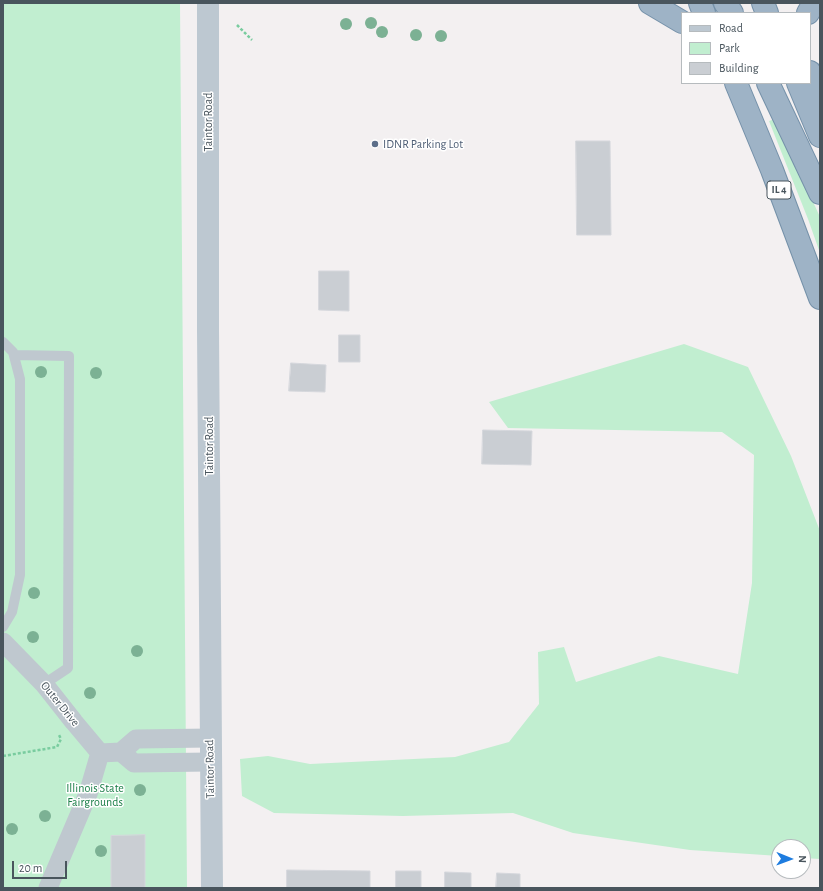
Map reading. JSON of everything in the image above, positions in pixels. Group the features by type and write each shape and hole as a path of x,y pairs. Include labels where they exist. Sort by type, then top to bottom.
{"highway":[{"path":"650,3 681,21"},
{"path":"725,3 731,12"},
{"path":"809,12 815,3"},
{"path":"811,74 820,97"},
{"name":"IL 4","path":"736,84 775,177 820,298"},
{"path":"768,84 820,193"},
{"path":"798,84 820,136"}],"main road":[{"name":"Taintor Road","path":"208,3 210,762 212,888"}],"street":[{"name":"Outer Drive","path":"3,642 44,684 100,752"},
{"path":"122,752 136,739 210,738"},
{"path":"48,888 88,794 100,752 122,752 134,763 210,762"}],"lane":[{"path":"3,342 13,352 20,379 20,575 12,612 3,627"},
{"path":"14,355 69,356 68,668 44,684"}],"path":[{"path":"237,25 252,40"},
{"path":"3,756 57,747 61,738 58,731"}],"green space":[{"name":"Illinois State Fairgrounds","path":"3,3 180,3 187,888 3,888"},
{"path":"775,119 820,217 820,253 769,121"},
{"path":"684,344 748,367 791,456 820,531 820,859 811,858 811,839 771,839 771,855 690,850 573,833 513,813 403,816 274,813 242,796 240,759 268,756 310,764 455,757 509,742 539,704 538,652 564,647 576,682 659,656 738,674 752,583 754,455 722,432 508,428 489,402"}],"building":[{"path":"576,141 610,141 611,235 577,235"},
{"path":"319,271 349,271 349,311 319,310"},
{"path":"339,335 360,335 360,362 339,362"},
{"path":"291,363 326,365 325,392 289,391"},
{"path":"483,430 532,431 531,465 482,464"},
{"path":"145,835 145,888 111,888 111,836"},
{"path":"287,870 370,871 370,888 287,888"},
{"path":"396,871 421,871 421,888 396,888"},
{"path":"445,872 471,873 471,888 445,888"},
{"path":"497,873 520,874 520,888 496,888"}],"place":[{"name":"IDNR Parking Lot","path":"375,144"}]}
